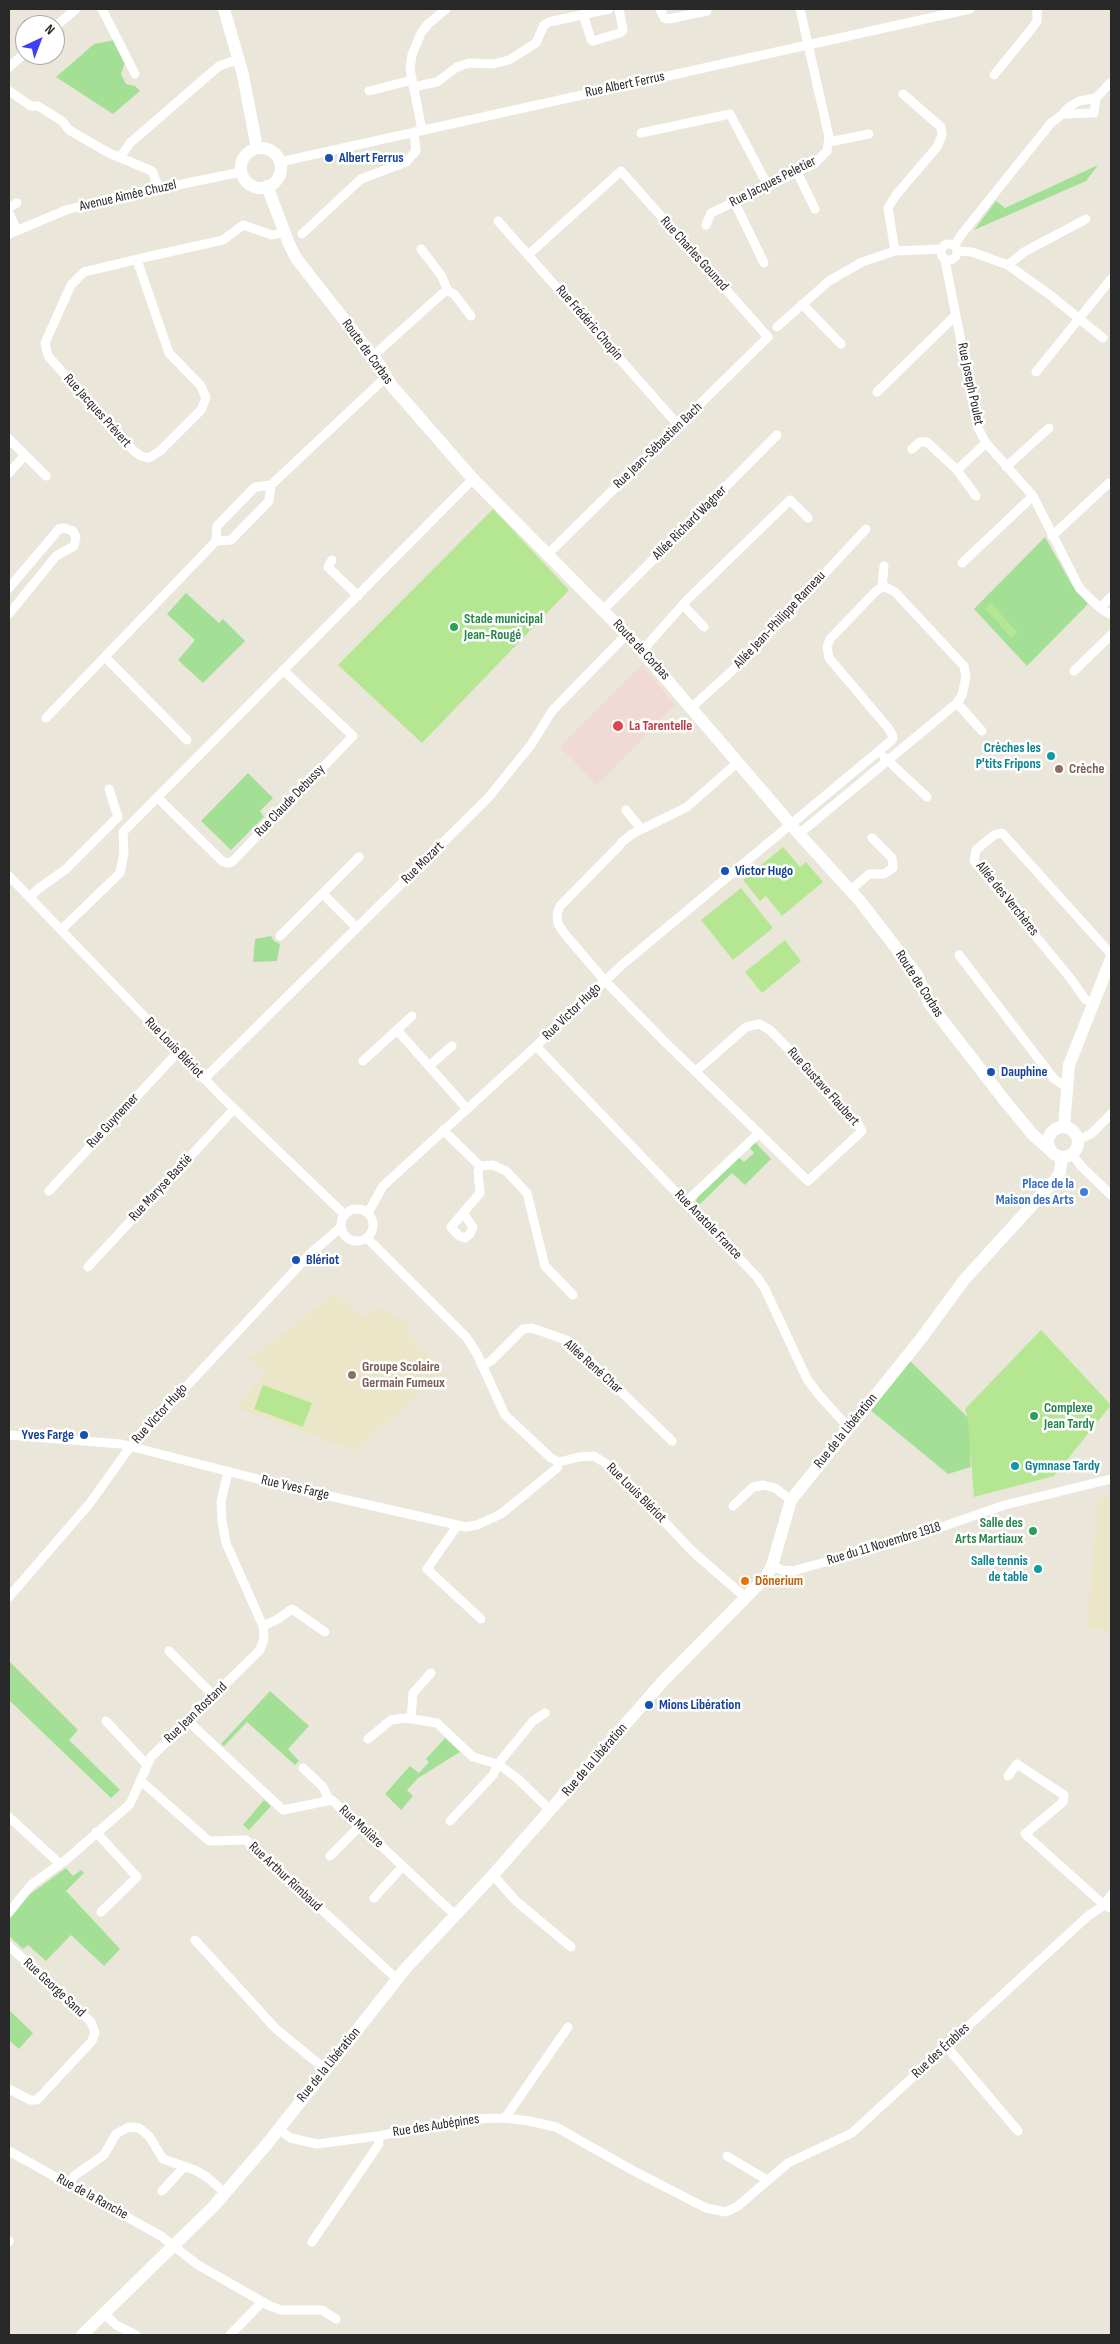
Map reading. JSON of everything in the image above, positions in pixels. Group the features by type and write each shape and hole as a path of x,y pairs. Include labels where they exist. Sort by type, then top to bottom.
{"main road":[{"path":"224,9 239,59 257,148"},
{"path":"257,148 268,149 274,153 280,162 278,178 267,186 259,187 250,184 241,172 241,164 246,155 257,148"},
{"name":"Route de Corbas","path":"267,186 296,258 373,356 412,411 473,479 603,610 692,707 795,829 851,890 917,976 929,1003 1033,1135 1062,1154"},
{"path":"1058,1130 1072,1131 1078,1140 1078,1145 1062,1154 1048,1144 1058,1130 1069,1065 1111,959"},
{"name":"Route de Corbas","path":"1018,1116 1036,1129 1058,1130"},
{"name":"Rue de la Libération","path":"82,2335 225,2193 398,1980 455,1915 493,1875 665,1679 765,1578 772,1566 791,1500 920,1340 964,1280 1056,1179 1060,1172 1062,1154"}],"street":[{"path":"65,18 76,9"},
{"path":"102,9 135,74"},
{"path":"302,234 361,179 406,162 416,151 418,131 410,69 416,44 428,24 446,9"},
{"path":"368,91 437,82 458,67 469,63 493,64 509,60 536,43 544,24 609,9"},
{"path":"584,14 591,39 593,40 620,33 623,30 619,9"},
{"path":"660,9 664,18 669,19 710,10"},
{"name":"Rue Jacques Peletier","path":"706,225 711,213 814,164 827,151 828,142 800,9"},
{"name":"Rue Albert Ferrus","path":"280,162 970,9"},
{"path":"994,75 1037,21 1037,9"},
{"path":"120,158 130,143 218,66 239,59"},
{"path":"941,249 940,254 945,260 954,257 961,235 1044,131 1069,107 1079,102 1096,98 1110,83"},
{"path":"9,91 31,106 38,106 62,121 69,130 120,158 152,171 159,188"},
{"path":"895,251 888,208 896,195 937,147 942,135 941,127 903,94"},
{"path":"1063,114 1094,113 1096,98"},
{"path":"642,134 730,114 768,186"},
{"path":"828,142 869,134"},
{"name":"Rue Charles Gounod","path":"528,254 620,171 768,337"},
{"name":"Avenue Aimée Chuzel","path":"9,214 13,232 66,210 159,188 241,172"},
{"path":"797,172 815,209"},
{"path":"734,201 764,264"},
{"path":"1008,265 1024,252 1086,220"},
{"name":"Rue Frédéric Chopin","path":"498,221 679,426"},
{"name":"Rue Jacques Prévert","path":"137,260 169,353 201,386 206,398 201,410 160,451 149,458 140,456 134,451 89,404 51,360 45,343 72,284 79,275 137,260 223,240 243,225 272,235 284,232"},
{"path":"777,327 829,281 862,262 895,251 941,249 950,244 956,248 1008,265 1103,338"},
{"path":"421,249 441,275 448,291 460,300 471,316"},
{"name":"Rue Joseph Poulet","path":"945,260 978,428 986,443 1033,496 1080,588 1111,616"},
{"path":"1036,372 1111,279"},
{"path":"373,356 448,291"},
{"path":"802,304 841,344"},
{"path":"877,392 956,315"},
{"name":"Rue Jean-Sébastien Bach","path":"548,554 768,337"},
{"path":"216,540 231,540 269,501 271,485 386,376"},
{"path":"1006,467 1049,428"},
{"name":"Allée Richard Wagner","path":"603,610 777,436"},
{"path":"9,439 46,476"},
{"path":"912,449 920,442 928,442 957,470 976,496"},
{"path":"957,470 986,443"},
{"path":"9,473 24,456"},
{"path":"61,930 120,873 124,853 123,832 473,479"},
{"path":"1052,536 1109,483"},
{"path":"46,718 216,540 218,526 255,486 271,485"},
{"path":"962,563 1033,496"},
{"path":"642,651 682,605 790,500 808,518"},
{"path":"9,588 59,529 64,528 72,531 76,537 74,546 56,556 9,614"},
{"name":"Allée Jean-Philippe Rameau","path":"692,707 745,659 866,529"},
{"path":"332,560 328,567 358,596"},
{"path":"795,829 892,740 892,733 829,658 827,647 830,639 882,586 884,566"},
{"path":"795,829 887,760 957,703 962,695 966,677 964,666 895,592 882,586"},
{"path":"1100,608 1111,597"},
{"path":"682,605 704,628"},
{"name":"Rue Mozart","path":"204,1079 488,798 531,745 552,711 626,634"},
{"path":"1074,671 1111,635"},
{"path":"104,657 187,740"},
{"name":"Rue Claude Debussy","path":"157,797 222,862 227,864 232,862 353,736 283,670"},
{"path":"957,703 982,731"},
{"path":"879,752 927,797"},
{"name":"Rue Gustave Flaubert","path":"696,1072 746,1027 759,1024 770,1030 801,1062 858,1124 862,1131 808,1181 696,1072 605,981 564,934 558,924 557,914 566,898 621,844 641,829 687,807 738,762"},
{"path":"30,897 66,868 118,817 109,789"},
{"path":"626,810 641,829"},
{"name":"Rue Victor Hugo","path":"368,1213 383,1186 605,981 662,930 795,829"},
{"name":"Allée des Verchères","path":"1092,1004 1085,999 1071,979 974,861 976,850 994,835 1002,833 1111,954"},
{"path":"851,890 869,874 884,874 893,868 892,858 872,838"},
{"path":"280,936 359,857"},
{"name":"Rue Louis Blériot","path":"9,876 234,1110 262,1133 345,1215"},
{"path":"323,894 357,928"},
{"path":"959,956 1054,1078 1066,1086"},
{"path":"363,1061 412,1016"},
{"path":"397,1030 467,1109"},
{"path":"429,1066 452,1046"},
{"name":"Rue Anatole France","path":"536,1046 757,1277 765,1288 807,1379 848,1427"},
{"name":"Rue Guynemer","path":"49,1191 178,1052"},
{"name":"Rue Maryse Bastié","path":"88,1267 234,1110"},
{"path":"1078,1140 1091,1134 1111,1114"},
{"path":"443,1130 480,1166"},
{"path":"686,1202 759,1133"},
{"path":"1062,1154 1081,1166 1111,1195"},
{"path":"480,1166 486,1164 500,1167 527,1193 545,1266 573,1296"},
{"path":"463,1213 480,1193 478,1172 480,1166"},
{"path":"347,1238 341,1227 345,1215 352,1210 360,1210 368,1213 373,1226 367,1238"},
{"name":"Rue Victor Hugo","path":"10,1592 90,1503 130,1447 309,1255 341,1227"},
{"path":"325,1242 347,1238 354,1241 367,1238"},
{"path":"367,1238 466,1338 482,1366 504,1415 551,1458 559,1462"},
{"name":"Allée René Char","path":"482,1366 491,1361 523,1329 532,1328 569,1340 672,1441"},
{"name":"Rue Yves Farge","path":"9,1435 121,1444 228,1472 458,1526 477,1525 492,1520 557,1468 559,1462"},
{"name":"Rue Louis Blériot","path":"559,1462 578,1457 594,1456 605,1461 616,1470 692,1550 746,1598"},
{"path":"228,1472 221,1501 226,1543 263,1626 278,1619 292,1609 325,1632"},
{"name":"Rue du 11 Novembre 1918","path":"772,1566 782,1570 793,1571 901,1541 1005,1505 1111,1479"},
{"path":"733,1506 753,1486 764,1485 775,1488 791,1500"},
{"path":"458,1526 427,1569 481,1619"},
{"name":"Rue Jean Rostand","path":"9,1912 31,1885 130,1804 151,1757 260,1650 264,1639 263,1626"},
{"path":"169,1651 214,1696"},
{"path":"411,1719 413,1693 431,1673"},
{"path":"450,1821 493,1775 498,1764 533,1721 544,1713"},
{"path":"368,1739 391,1720 411,1719 437,1723 473,1756 498,1764 517,1778 550,1810"},
{"path":"106,1721 147,1765"},
{"name":"Rue Molière","path":"188,1721 283,1810 332,1800 455,1915"},
{"path":"1008,1776 1017,1764 1064,1795 1063,1802 1025,1834 1108,1907"},
{"path":"303,1768 323,1787 329,1800"},
{"name":"Rue Arthur Rimbaud","path":"140,1780 209,1841 246,1840 398,1980"},
{"path":"9,1817 59,1863"},
{"path":"330,1856 360,1826"},
{"path":"96,1832 137,1877 100,1912"},
{"path":"374,1898 403,1866"},
{"path":"493,1875 516,1901 571,1948"},
{"name":"Rue des Érables","path":"726,2212 738,2206 788,2162 852,2133 1088,1916 1108,1907 1111,1895"},
{"path":"195,1940 276,2030 326,2069"},
{"name":"Rue George Sand","path":"9,1946 91,2022 95,2032 92,2041 37,2100 30,2100 9,2089"},
{"path":"504,2118 568,2027"},
{"path":"946,2046 1018,2131"},
{"name":"Rue des Aubépines","path":"278,2130 291,2138 317,2144 378,2136 465,2119 504,2118 556,2127 632,2170 706,2208 726,2212"},
{"path":"70,2185 74,2176 104,2155 116,2134 129,2127 139,2128 149,2136 163,2159 207,2177 225,2193"},
{"path":"312,2242 379,2144 378,2136"},
{"name":"Rue de la Ranche","path":"9,2151 161,2236 198,2265 262,2302 281,2310 322,2310 336,2319"},
{"path":"727,2156 767,2180"},
{"path":"162,2191 184,2167"},
{"path":"230,2335 262,2302"},
{"path":"104,2313 116,2325 136,2335"}],"shaded area":[{"name":"La Tarentelle","path":"642,665 675,705 597,785 560,747"},
{"name":"Groupe Scolaire Germain Fumeux","path":"333,1295 352,1304 351,1307 364,1317 378,1308 410,1324 407,1332 445,1372 355,1451 237,1408 267,1370 247,1360"},
{"path":"1111,1495 1111,1632 1087,1627 1098,1498"}],"green space":[{"path":"115,40 125,62 121,74 126,84 135,86 140,91 113,114 56,77 94,44"},
{"path":"1098,165 1086,181 974,230 996,201 1005,208"},
{"name":"Stade municipal Jean-Rougé","path":"493,509 569,590 422,743 338,665"},
{"path":"1045,537 1072,585 1088,604 1027,666 974,609"},
{"path":"186,593 219,623 223,619 245,641 203,683 178,660 195,640 167,614"},
{"path":"991,603 1017,632 1011,638 985,608"},
{"path":"248,773 273,798 260,811 264,817 231,850 201,821"},
{"path":"783,847 800,867 806,862 823,882 782,916 766,896 760,901 743,880"},
{"path":"741,888 773,928 733,960 701,920"},
{"path":"271,936 274,941 280,944 277,961 253,962 255,939"},
{"path":"785,940 801,961 762,993 745,972"},
{"path":"755,1142 771,1159 745,1185 732,1173 699,1205 696,1202 698,1195 739,1157 744,1162 754,1153 749,1147"},
{"name":"Complexe Jean Tardy","path":"1041,1330 1111,1405 1054,1476 974,1497 968,1419 965,1409"},
{"path":"909,1360 991,1440 970,1455 971,1467 948,1474 869,1409"},
{"path":"263,1385 312,1403 303,1427 254,1409"},
{"path":"9,1661 78,1730 69,1740 120,1790 111,1798 9,1700"},
{"path":"270,1691 309,1726 288,1749 299,1761 295,1765 247,1722 224,1746 221,1744"},
{"path":"445,1738 460,1752 418,1778 407,1790 413,1796 401,1810 385,1794 410,1766 419,1773 429,1762 426,1759"},
{"path":"264,1800 271,1806 249,1830 243,1825"},
{"path":"66,1868 73,1876 81,1870 84,1873 66,1891 120,1949 104,1966 71,1935 46,1961 28,1945 23,1949 9,1936 9,1920 29,1895"},
{"path":"9,2010 33,2033 19,2049 9,2040"}],"place":[{"name":"Albert Ferrus","path":"329,158"},
{"name":"Stade municipal Jean-Rougé","path":"454,627"},
{"name":"La Tarentelle","path":"618,726"},
{"name":"Crèches les P'tits Fripons","path":"1051,756"},
{"name":"Crèche","path":"1059,769"},
{"name":"Victor Hugo","path":"725,871"},
{"name":"Dauphine","path":"991,1072"},
{"name":"Place de la Maison des Arts","path":"1084,1192"},
{"name":"Blériot","path":"296,1260"},
{"name":"Groupe Scolaire Germain Fumeux","path":"352,1375"},
{"name":"Complexe Jean Tardy","path":"1034,1416"},
{"name":"Yves Farge","path":"84,1435"},
{"name":"Gymnase Tardy","path":"1015,1466"},
{"name":"Salle des Arts Martiaux","path":"1033,1531"},
{"name":"Salle tennis de table","path":"1038,1569"},
{"name":"Dönerium","path":"745,1581"},
{"name":"Mions Libération","path":"649,1705"}]}
